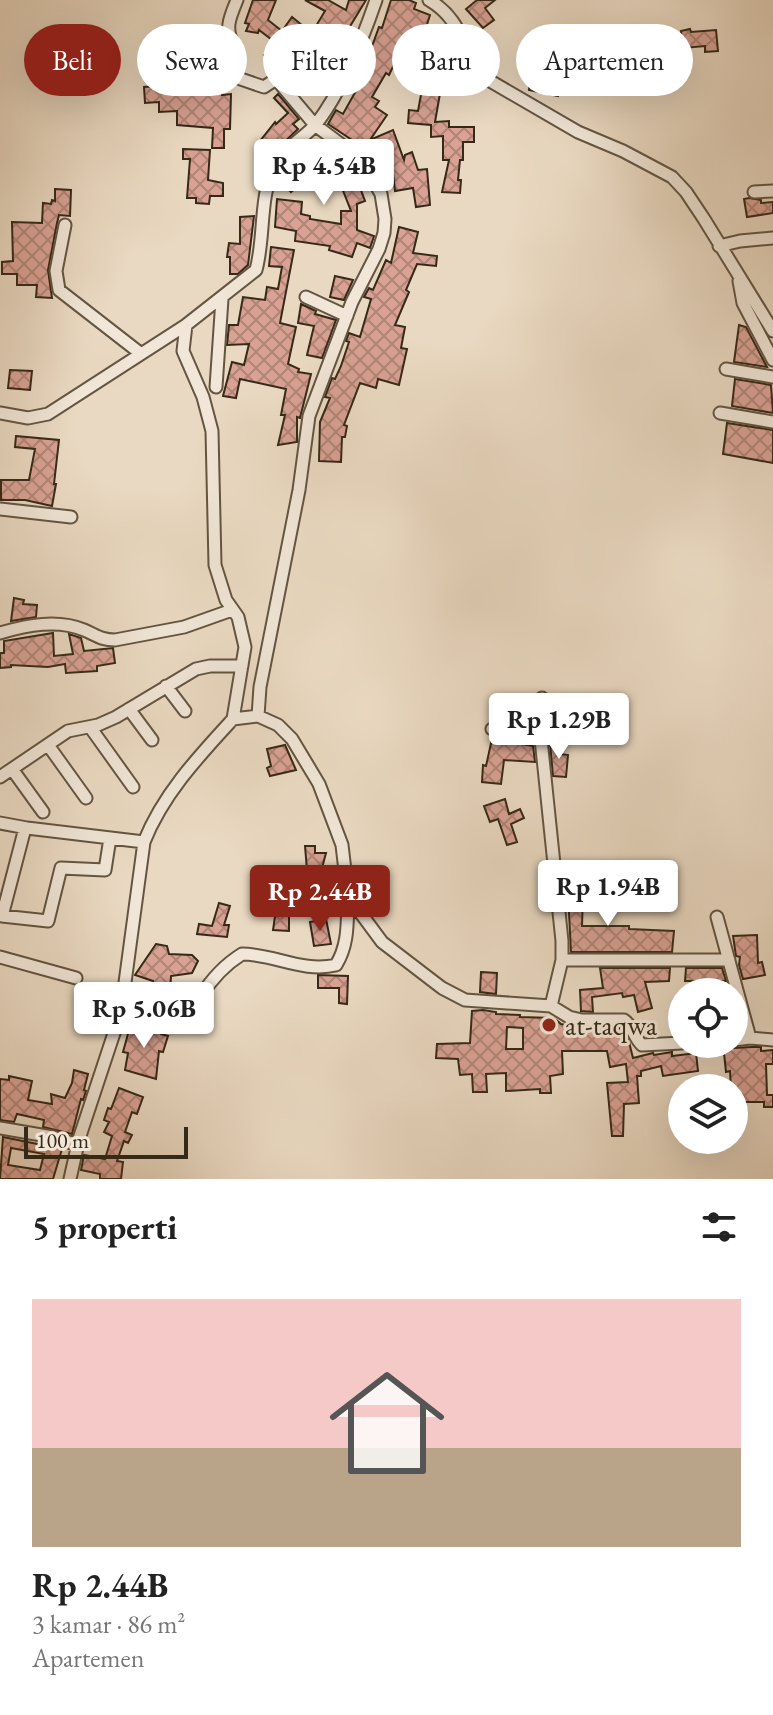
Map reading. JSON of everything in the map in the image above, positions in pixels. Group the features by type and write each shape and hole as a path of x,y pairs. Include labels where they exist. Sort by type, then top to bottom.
{"street":[{"path":"229,24 237,0"},
{"path":"0,413 28,418 48,414 186,325 256,270 267,184 271,175 283,153 315,125 358,49 376,0"},
{"path":"429,0 454,20 475,65 485,78 565,125 672,177 686,192 773,331"},
{"path":"247,81 264,87 276,79 315,125 355,155 366,167 381,194 385,219 379,249 347,316 309,416 299,490 260,687 258,716"},
{"path":"754,192 773,191"},
{"path":"65,225 56,271 59,290 140,353"},
{"path":"719,246 773,238"},
{"path":"737,273 743,303 773,360"},
{"path":"306,297 347,316"},
{"path":"216,387 222,299"},
{"path":"70,1179 121,1012 144,842 154,816 173,788 233,719 245,647 238,617 232,610 215,565 212,431 203,397 183,351 186,325"},
{"path":"726,369 773,377"},
{"path":"720,413 773,422"},
{"path":"0,509 71,517"},
{"path":"0,633 31,625 59,624 85,630 103,640 115,640 184,627 232,610"},
{"path":"0,777 68,731 98,725 196,669 242,666"},
{"path":"166,686 185,711"},
{"path":"542,698 541,739 562,960 551,1006"},
{"path":"129,709 152,740"},
{"path":"121,1012 185,1024 191,1019 200,997 212,981 242,954 325,968 336,965 344,953 348,896 342,845 319,784 292,739 278,725 258,716 233,719"},
{"path":"90,727 133,787"},
{"path":"492,729 541,739"},
{"path":"48,745 86,798"},
{"path":"12,769 43,812"},
{"path":"0,823 144,842"},
{"path":"25,828 2,916 48,921 61,868 105,870 110,838"},
{"path":"348,896 382,942 453,995 465,1000 551,1006 569,1017 582,1020 624,1020 642,1045 668,1044"},
{"path":"717,917 750,1038 773,1040"},
{"path":"0,957 76,978"},
{"path":"562,960 729,960"},
{"path":"0,1128 53,1137 78,1145"}],"building":[{"path":"253,0 276,0 268,20 273,24 263,24 263,33 259,30 258,33 247,31 249,24 245,23"},
{"path":"305,0 328,0 346,10 349,0 366,0 351,24 317,24 325,11"},
{"path":"391,0 409,0 416,3 414,9 430,15 427,24 392,24 392,69 376,90 376,35 379,27 382,28"},
{"path":"477,0 495,0 485,8 494,20 488,24 479,24 466,9"},
{"path":"292,17 300,24 287,24"},
{"path":"716,30 718,51 705,52 705,46 693,47 693,32"},
{"path":"145,96 231,96 230,129 224,129 224,148 212,148 213,128 177,125 177,111 159,112 159,102 145,103"},
{"path":"280,96 299,119 293,124 298,129 275,151 260,141 275,122 288,113 274,98"},
{"path":"353,96 373,96 379,101 375,107 387,115 370,140 393,130 404,160 405,155 412,152 418,170 427,169 430,205 416,207 413,188 395,191 393,173 386,175 382,160 374,163 370,152 366,154 328,124 336,110 343,114"},
{"path":"421,96 440,96 435,122 449,121 449,127 474,127 474,142 463,142 458,180 461,180 460,193 442,192 449,160 443,160 443,136 431,137 431,125 408,123 409,110 418,111"},
{"path":"326,144 348,180 356,177 365,201 357,204 357,230 374,236 370,248 357,243 352,257 329,250 330,246 295,241 296,231 275,227 277,199 302,202 301,214 310,216 310,219 341,224 341,211 351,211 338,178 332,181 330,176 318,185 310,175 291,192 282,182 301,162"},
{"path":"183,149 210,150 208,180 223,183 223,196 210,196 209,204 196,203 196,198 187,198 190,159 183,159"},
{"path":"55,189 71,190 70,216 59,215 57,223 48,270 52,298 36,297 37,285 17,285 17,274 2,274 2,262 13,261 12,222 42,223 43,203 55,201"},
{"path":"744,199 761,200 761,203 773,202 773,213 747,217"},
{"path":"254,216 248,265 238,274 230,274 230,257 227,257 229,243 240,244 240,217"},
{"path":"399,227 418,232 413,253 437,256 436,266 417,264 395,325 405,327 401,348 407,349 399,385 378,379 376,388 360,383 344,425 347,426 345,437 342,437 341,462 319,461 320,422 330,398 325,397 332,378 335,379 341,366 349,333 360,337 371,299 364,297 369,288 373,290 386,260 391,263"},
{"path":"271,247 294,250 280,323 296,327 288,364 299,369 298,372 311,374 300,418 297,417 297,442 278,445 285,415 281,415 286,389 240,379 236,398 223,396 232,362 244,365 249,344 227,345 229,325 238,325 243,297 265,300 267,287 278,289 282,267 269,266"},
{"path":"335,276 353,280 344,300 330,297"},
{"path":"301,304 316,311 315,314 336,320 322,358 307,355 314,326 298,323"},
{"path":"739,325 746,327 767,367 734,362"},
{"path":"10,370 32,371 30,390 8,388"},
{"path":"735,379 771,385 773,413 732,406"},
{"path":"727,423 773,430 773,463 723,454"},
{"path":"16,436 59,440 52,506 25,500 1,500 1,480 29,480 35,449 15,447"},
{"path":"14,598 24,600 23,604 37,605 36,617 11,621"},
{"path":"53,633 54,656 73,654 69,634 81,638 84,651 113,648 115,663 97,666 97,671 66,673 65,664 0,668 4,641"},
{"path":"525,695 534,698 526,720 533,721 533,729 503,723 505,718 516,720"},
{"path":"492,739 533,746 535,762 504,760 501,784 482,782 483,765 486,766"},
{"path":"550,743 561,744 560,754 568,755 566,777 553,776"},
{"path":"285,745 296,770 270,776 267,749"},
{"path":"505,799 509,814 520,809 524,818 511,824 517,842 507,845 498,819 490,822 484,806"},
{"path":"305,846 315,846 315,853 326,853 322,868 326,867 326,878 323,877 324,893 304,892 302,907 285,896 288,886 292,886 292,878 308,883 308,874 299,872 307,870"},
{"path":"577,873 578,882 603,882 603,894 583,894 582,926 629,926 629,929 674,931 672,952 571,952 564,874"},
{"path":"289,901 289,931 273,930 277,903"},
{"path":"219,903 230,906 224,925 229,925 227,937 197,934 199,924 212,926"},
{"path":"326,919 331,944 314,946 310,922"},
{"path":"757,935 758,963 762,962 765,975 743,978 733,936"},
{"path":"156,944 167,946 169,954 192,955 198,961 192,973 171,976 170,992 160,1004 168,1005 165,1012 150,1009 153,981 135,975"},
{"path":"600,968 670,968 668,981 645,982 652,1008 638,1012 634,995 623,997 622,993 592,997 593,1012 581,1011 580,990 603,988"},
{"path":"686,968 722,968 725,978 685,978"},
{"path":"481,972 497,973 496,994 480,992"},
{"path":"318,975 348,976 347,1004 339,1003 339,988 318,988"},
{"path":"472,1011 554,1018 561,1024 580,1028 621,1028 633,1058 668,1053 668,1058 697,1058 698,1071 663,1076 661,1066 641,1071 641,1076 637,1076 639,1103 624,1104 623,1136 612,1136 607,1083 628,1082 626,1064 610,1067 607,1051 562,1051 563,1074 550,1076 551,1093 540,1093 540,1089 506,1091 506,1073 486,1074 487,1092 473,1092 472,1074 460,1075 458,1059 436,1058 437,1044 470,1043","holes":["507,1027 523,1028 523,1049 506,1049"]},
{"path":"131,1023 162,1029 161,1034 168,1036 163,1052 159,1051 156,1079 125,1070 128,1053 123,1052"},
{"path":"748,1047 773,1050 773,1064 766,1064 767,1095 773,1095 773,1107 764,1107 764,1102 748,1102 748,1074 726,1072 724,1058 748,1058"},
{"path":"74,1070 88,1074 86,1091 72,1134 43,1127 44,1120 17,1114 14,1122 0,1120 0,1079 9,1080 9,1076 32,1081 28,1100 52,1104 51,1094 65,1098"},
{"path":"119,1088 143,1097 137,1114 132,1112 125,1132 132,1135 128,1143 124,1141 117,1161 123,1162 121,1179 100,1179 100,1174 81,1170 84,1155 105,1159 112,1136 104,1132 109,1122 104,1120"},
{"path":"3,1137 62,1149 53,1179 0,1179","holes":["11,1148 44,1154 40,1170 8,1165"]}],"place":[{"name":"at-taqwa","path":"549,1025"}]}
